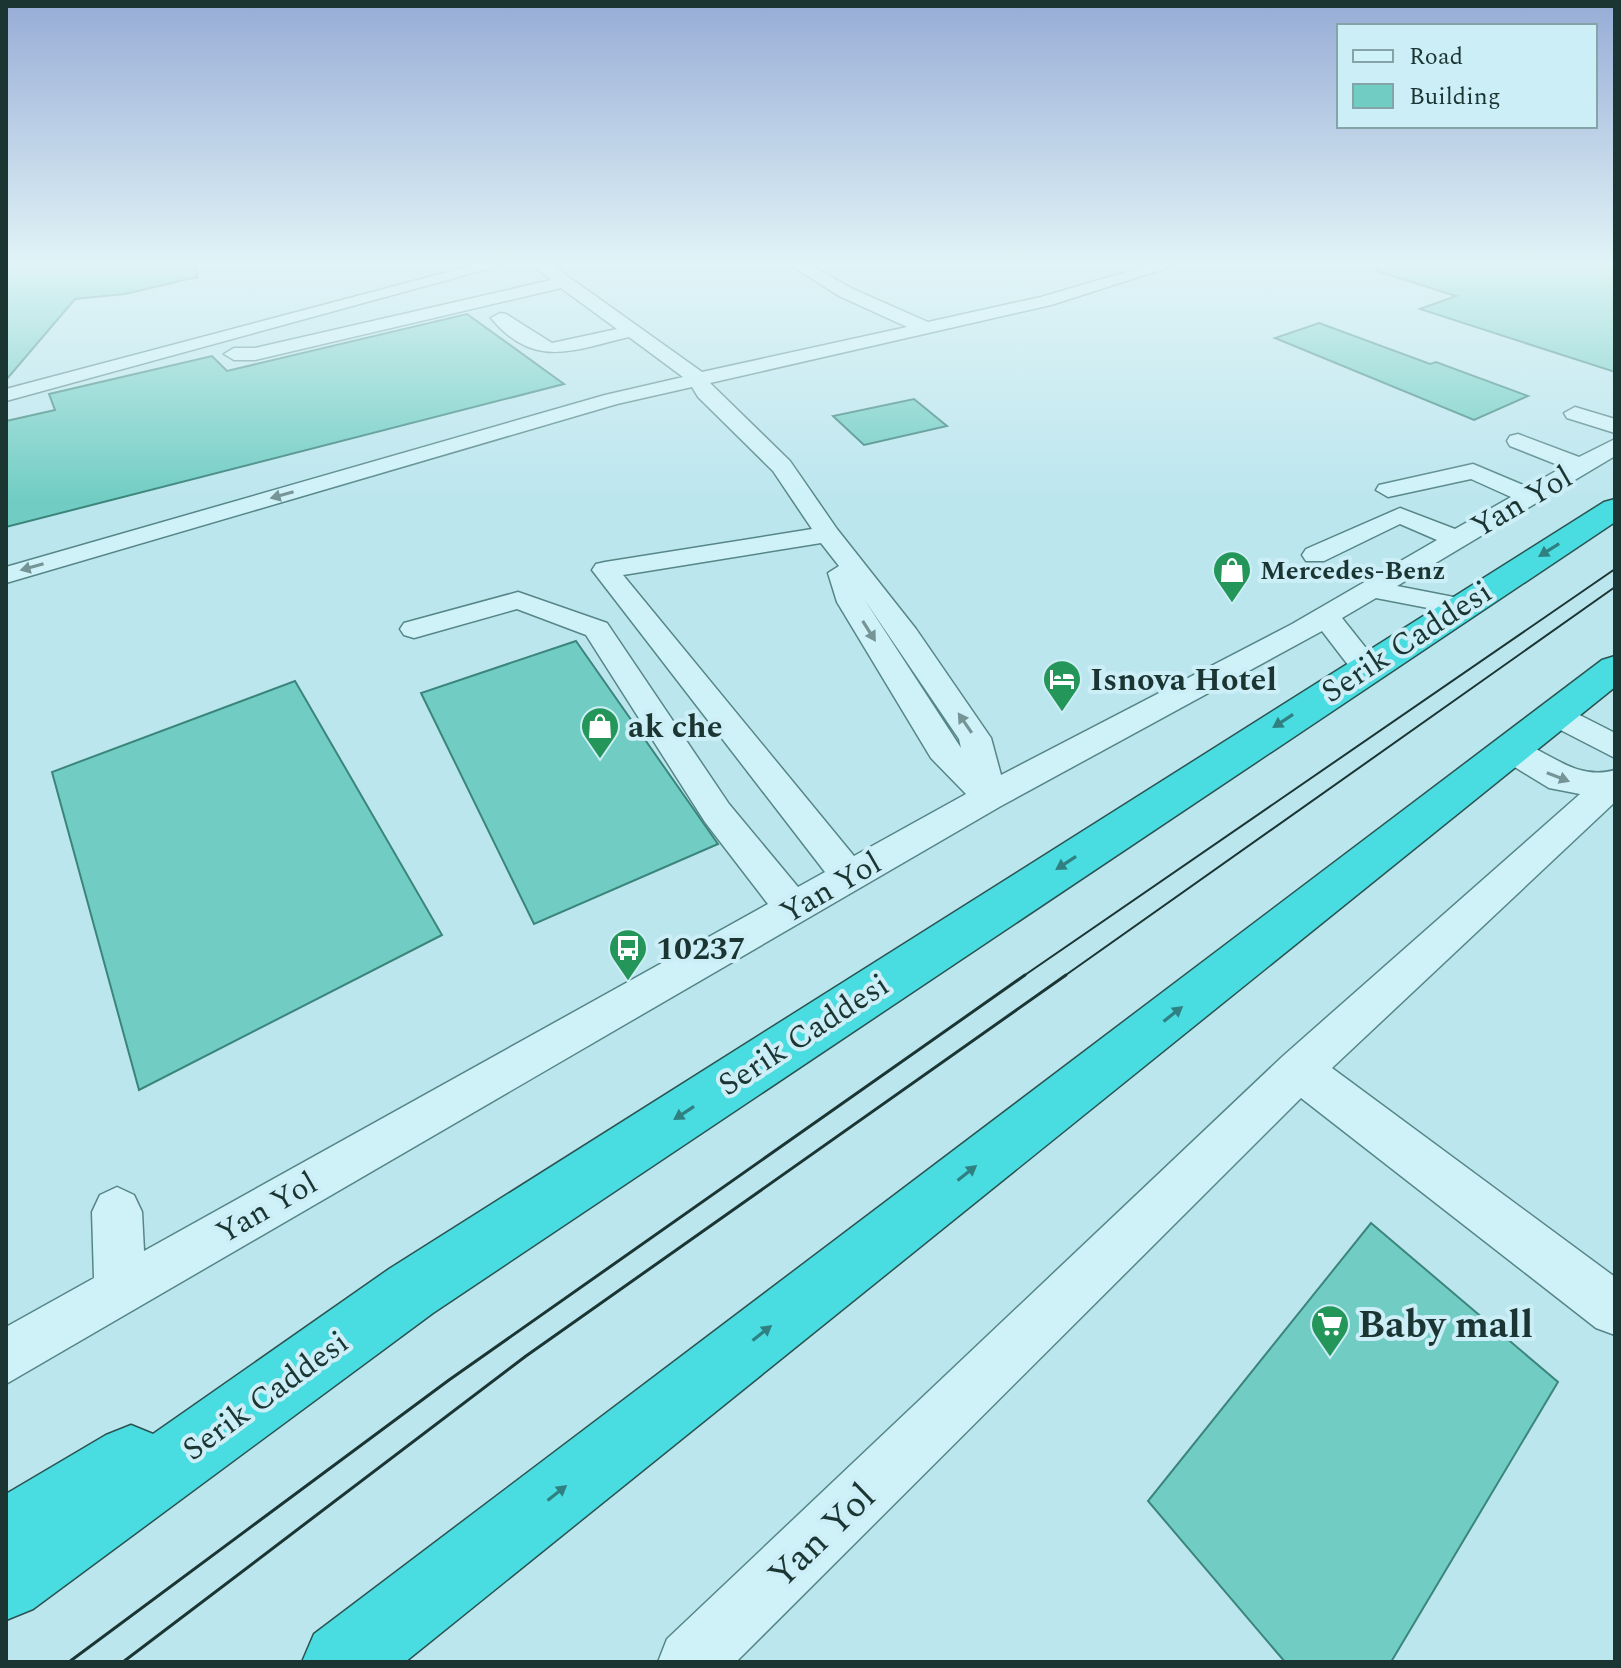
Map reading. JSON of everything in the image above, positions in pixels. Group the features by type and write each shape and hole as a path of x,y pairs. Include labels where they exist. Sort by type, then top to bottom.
{"highway":[{"name":"Serik Caddesi","path":"6,1582 411,1291 1459,606 1615,508"},
{"path":"342,1662 1615,668"},
{"path":"6,1535 411,1291"},
{"path":"383,1662 499,1537"}],"street":[{"path":"6,379 145,343"},
{"path":"6,395 199,343 229,354 255,354 303,343"},
{"path":"536,343 552,349 579,343"},
{"path":"647,343 701,386 782,466 828,534 851,602 943,750 989,797"},
{"path":"6,597 701,386 863,343"},
{"path":"6,575 612,399 701,386"},
{"path":"6,552 568,398 612,399"},
{"path":"1575,413 1615,426"},
{"path":"1518,441 1581,466"},
{"name":"Yan Yol","path":"6,1357 120,1289 989,797 1325,616 1615,446"},
{"path":"1388,490 1473,471 1529,496"},
{"path":"1315,555 1400,515 1456,539"},
{"path":"828,534 605,570 849,876"},
{"path":"1372,589 1459,606"},
{"path":"414,629 518,600 597,629 717,813 793,908"},
{"path":"1325,616 1366,667"},
{"path":"1556,714 1614,776"},
{"path":"1512,750 1561,779 1614,776"},
{"name":"Yan Yol","path":"690,1662 1299,1070 1614,776"},
{"path":"1299,1070 1615,1309"},
{"path":"117,1212 120,1289"}],"building":[{"path":"6,343 38,343 6,380"},
{"path":"346,343 507,343 564,384 6,527 6,421 55,410 49,394 212,356 227,371"},
{"path":"1287,343 1373,343 1528,396 1474,420"},
{"path":"1525,343 1615,343 1615,372"},
{"path":"914,399 947,426 864,445 833,416"},
{"path":"576,641 718,844 534,924 421,693"},
{"path":"295,681 442,935 139,1090 52,772"},
{"path":"1371,1223 1558,1382 1391,1662 1285,1662 1148,1501"}],"tram line":[{"path":"1022,977 1615,569"},
{"path":"1063,977 1615,587"},
{"path":"69,1662 449,1380 1025,975"},
{"path":"123,1662 526,1356 1066,975"}],"place":[{"name":"Mercedes-Benz","path":"1232,604"},
{"name":"Isnova Hotel","path":"1062,713"},
{"name":"ak che","path":"600,760"},
{"name":"10237","path":"628,982"},
{"name":"Baby mall","path":"1330,1358"}]}
